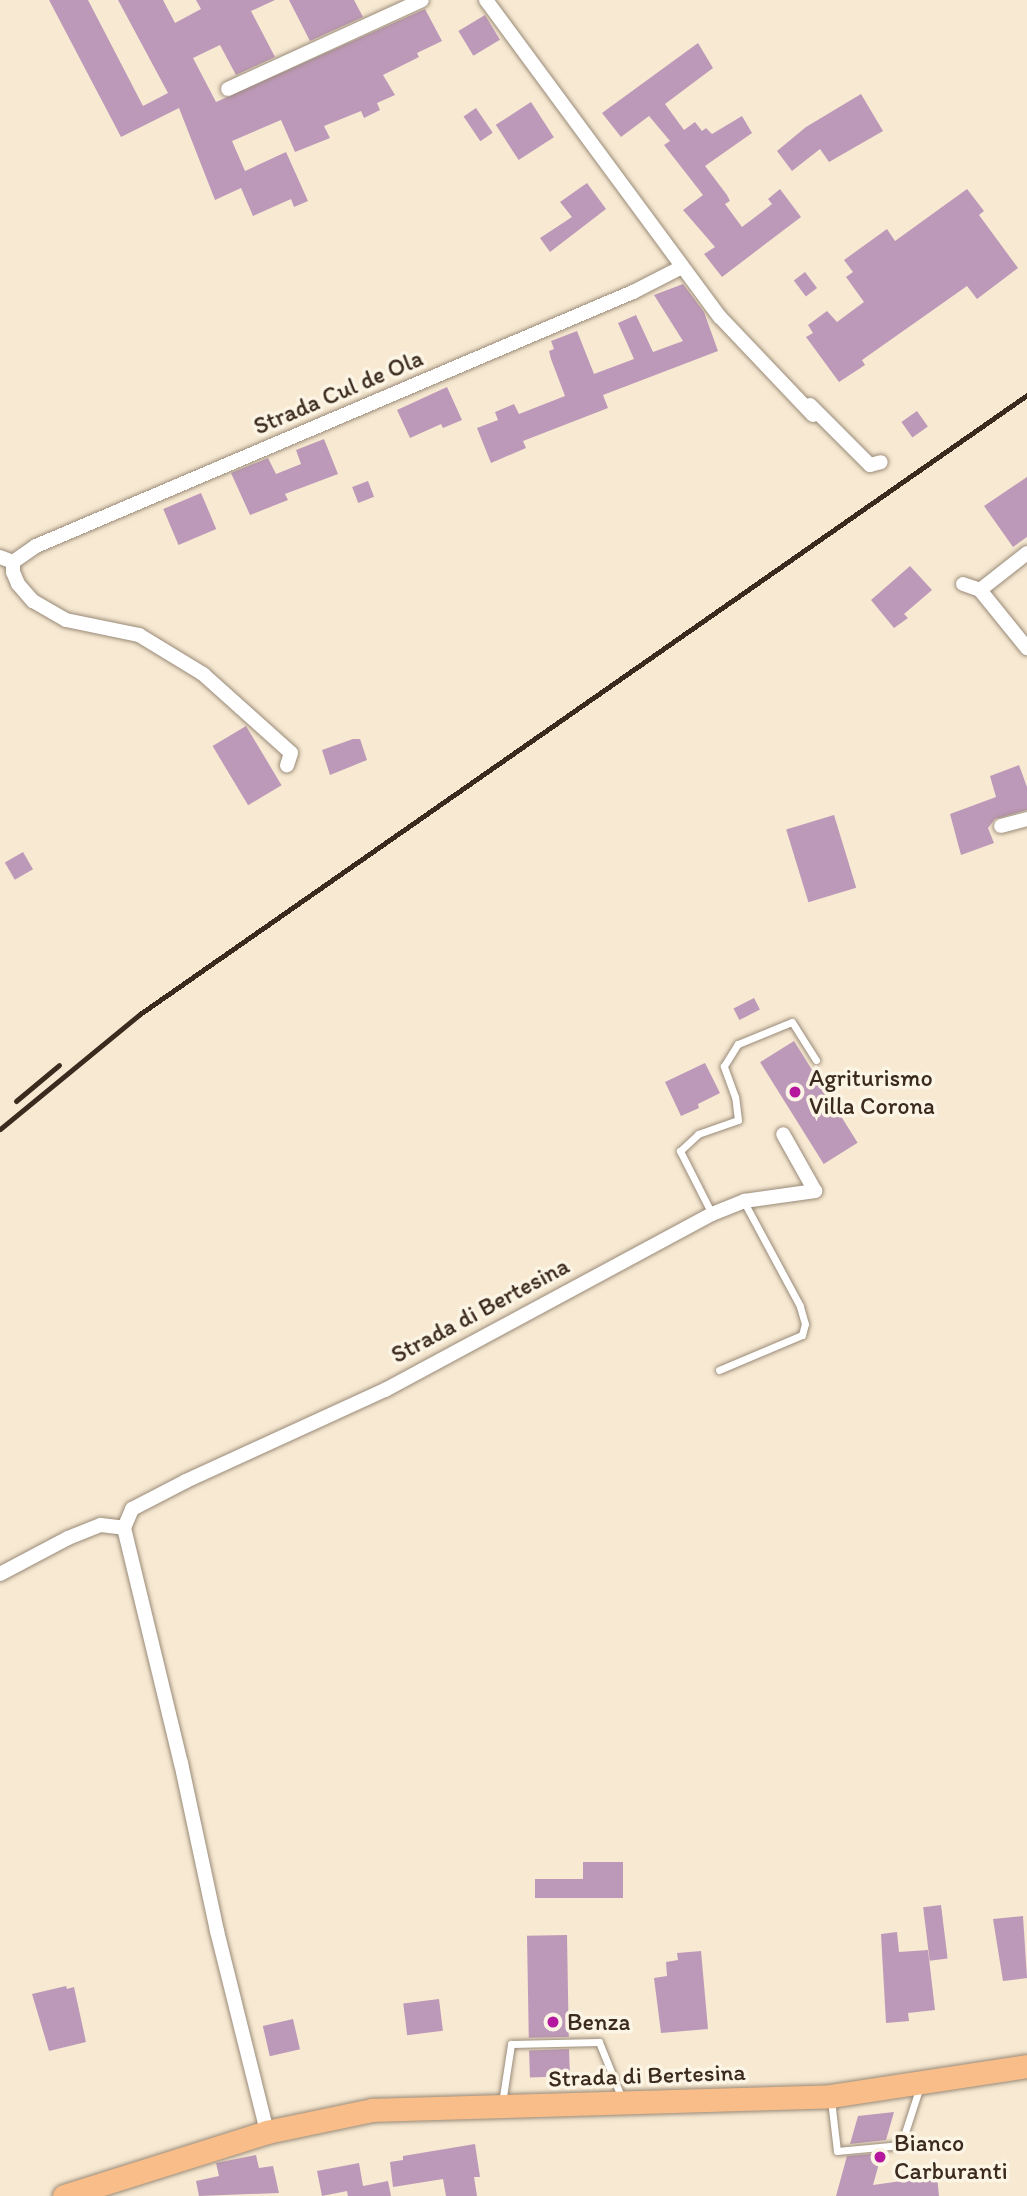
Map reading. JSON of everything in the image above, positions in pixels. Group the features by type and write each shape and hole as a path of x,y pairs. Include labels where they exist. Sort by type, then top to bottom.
{"main road":[{"name":"Strada di Bertesina","path":"64,2196 267,2132 372,2110 831,2096 1027,2066"}],"street":[{"path":"228,89 422,0"},
{"path":"486,0 720,317 813,415"},
{"name":"Strada Cul de Ola","path":"287,765 291,753 203,674 139,635 66,620 33,601 18,584 7,560 633,292 682,267"},
{"path":"802,403 814,407 841,426 870,465 881,462"},
{"path":"979,590 1027,554"},
{"path":"962,584 979,590 1027,648"},
{"path":"1002,826 1027,819"},
{"name":"Strada di Bertesina","path":"124,1528 132,1508 385,1390 712,1214 744,1201 815,1191 783,1134"},
{"path":"0,1574 68,1538 100,1525 124,1528 187,1788 217,1931 267,2132"}],"lane":[{"path":"712,1214 680,1151 698,1134 738,1120 735,1097 724,1066 738,1044 792,1022 816,1060"},
{"path":"719,1370 802,1335 805,1324 800,1306 744,1201"},
{"path":"502,2105 511,2044 599,2042 624,2103"},
{"path":"831,2096 837,2151 901,2145 920,2084"}],"building":[{"path":"49,0 88,0 143,106 168,93 118,0 163,0 175,23 201,9 196,0 275,0 251,11 275,57 236,75 220,45 193,58 216,102 425,9 442,41 417,53 419,57 383,75 395,95 377,103 380,110 364,118 361,111 324,126 330,138 295,152 281,120 232,141 245,171 286,152 308,201 294,207 291,199 253,216 241,188 215,200 179,108 121,137"},
{"path":"289,0 354,0 363,17 310,41"},
{"path":"485,15 500,40 473,56 458,31"},
{"path":"698,43 713,68 665,104 684,130 695,122 702,131 706,128 712,134 742,116 752,133 705,166 727,195 730,201 725,204 742,227 772,204 768,199 780,189 801,217 722,277 704,254 715,247 683,210 703,195 664,145 670,141 649,116 621,137 602,113"},
{"path":"861,94 883,131 829,162 820,149 792,171 777,151 806,127"},
{"path":"531,102 554,137 519,160 496,125"},
{"path":"476,108 493,133 480,141 464,116"},
{"path":"587,183 606,209 550,252 540,238 572,217 560,202"},
{"path":"967,189 984,211 979,215 1018,268 977,299 967,286 862,360 865,365 839,382 806,337 813,333 808,325 827,311 837,322 864,302 846,277 853,272 844,260 887,229 895,241"},
{"path":"805,272 817,288 806,296 794,280"},
{"path":"683,284 704,312 718,351 603,395 608,408 523,441 526,448 491,463 477,428 498,420 495,412 514,404 519,414 565,396 551,359 549,351 554,349 551,341 577,331 594,374 634,359 618,323 636,315 653,352 683,341 654,295"},
{"path":"447,387 462,420 443,428 441,424 410,438 397,410"},
{"path":"917,411 928,427 912,437 901,422"},
{"path":"324,439 338,474 285,494 288,500 250,515 231,473 268,458 276,474 301,464 296,450"},
{"path":"1027,477 1027,537 1013,547 984,506"},
{"path":"368,481 374,497 358,503 352,487"},
{"path":"201,493 216,529 178,545 163,509"},
{"path":"910,566 932,590 904,614 908,618 894,628 871,600"},
{"path":"246,726 282,785 248,805 213,746"},
{"path":"360,739 367,760 330,775 322,750"},
{"path":"1019,765 1027,787 1027,810 995,819 988,828 994,843 961,855 950,814 996,797 990,776"},
{"path":"834,815 856,888 808,902 786,830"},
{"path":"23,852 33,869 15,880 5,862"},
{"path":"754,998 760,1010 739,1020 734,1008"},
{"path":"794,1041 858,1143 824,1164 760,1062"},
{"path":"705,1063 720,1093 698,1104 699,1108 681,1116 665,1082"},
{"path":"583,1862 623,1862 623,1898 535,1898 535,1879 583,1879"},
{"path":"941,1905 948,1959 930,1961 923,1907"},
{"path":"1023,1916 1027,1978 1003,1981 993,1919"},
{"path":"897,1932 899,1952 928,1950 935,2010 908,2013 909,2021 886,2023 881,1934"},
{"path":"567,1935 569,2037 529,2038 527,1936"},
{"path":"701,1951 708,2029 661,2033 654,1978 667,1976 666,1962 678,1960 677,1953"},
{"path":"66,1986 67,1989 74,1987 86,2042 49,2051 32,1994"},
{"path":"439,1999 443,2031 407,2035 403,2003"},
{"path":"293,2019 300,2049 270,2056 263,2026"},
{"path":"569,2049 570,2076 530,2077 529,2050"},
{"path":"894,2112 886,2140 850,2144 858,2116"},
{"path":"475,2144 480,2177 474,2177 477,2196 446,2196 443,2179 393,2187 390,2162 403,2160 403,2156"},
{"path":"882,2153 873,2185 937,2176 939,2196 836,2196 847,2156"},
{"path":"256,2155 259,2168 273,2166 279,2193 199,2196 196,2181 219,2176 216,2163"},
{"path":"359,2163 363,2186 388,2181 391,2196 348,2196 347,2191 322,2196 317,2171"}],"railway":[{"path":"0,1129 140,1014 1027,395"},
{"path":"16,1101 59,1065"}],"place":[{"name":"Agriturismo Villa Corona","path":"795,1092"},
{"name":"Benza","path":"553,2022"},
{"name":"Bianco Carburanti","path":"880,2157"}]}
